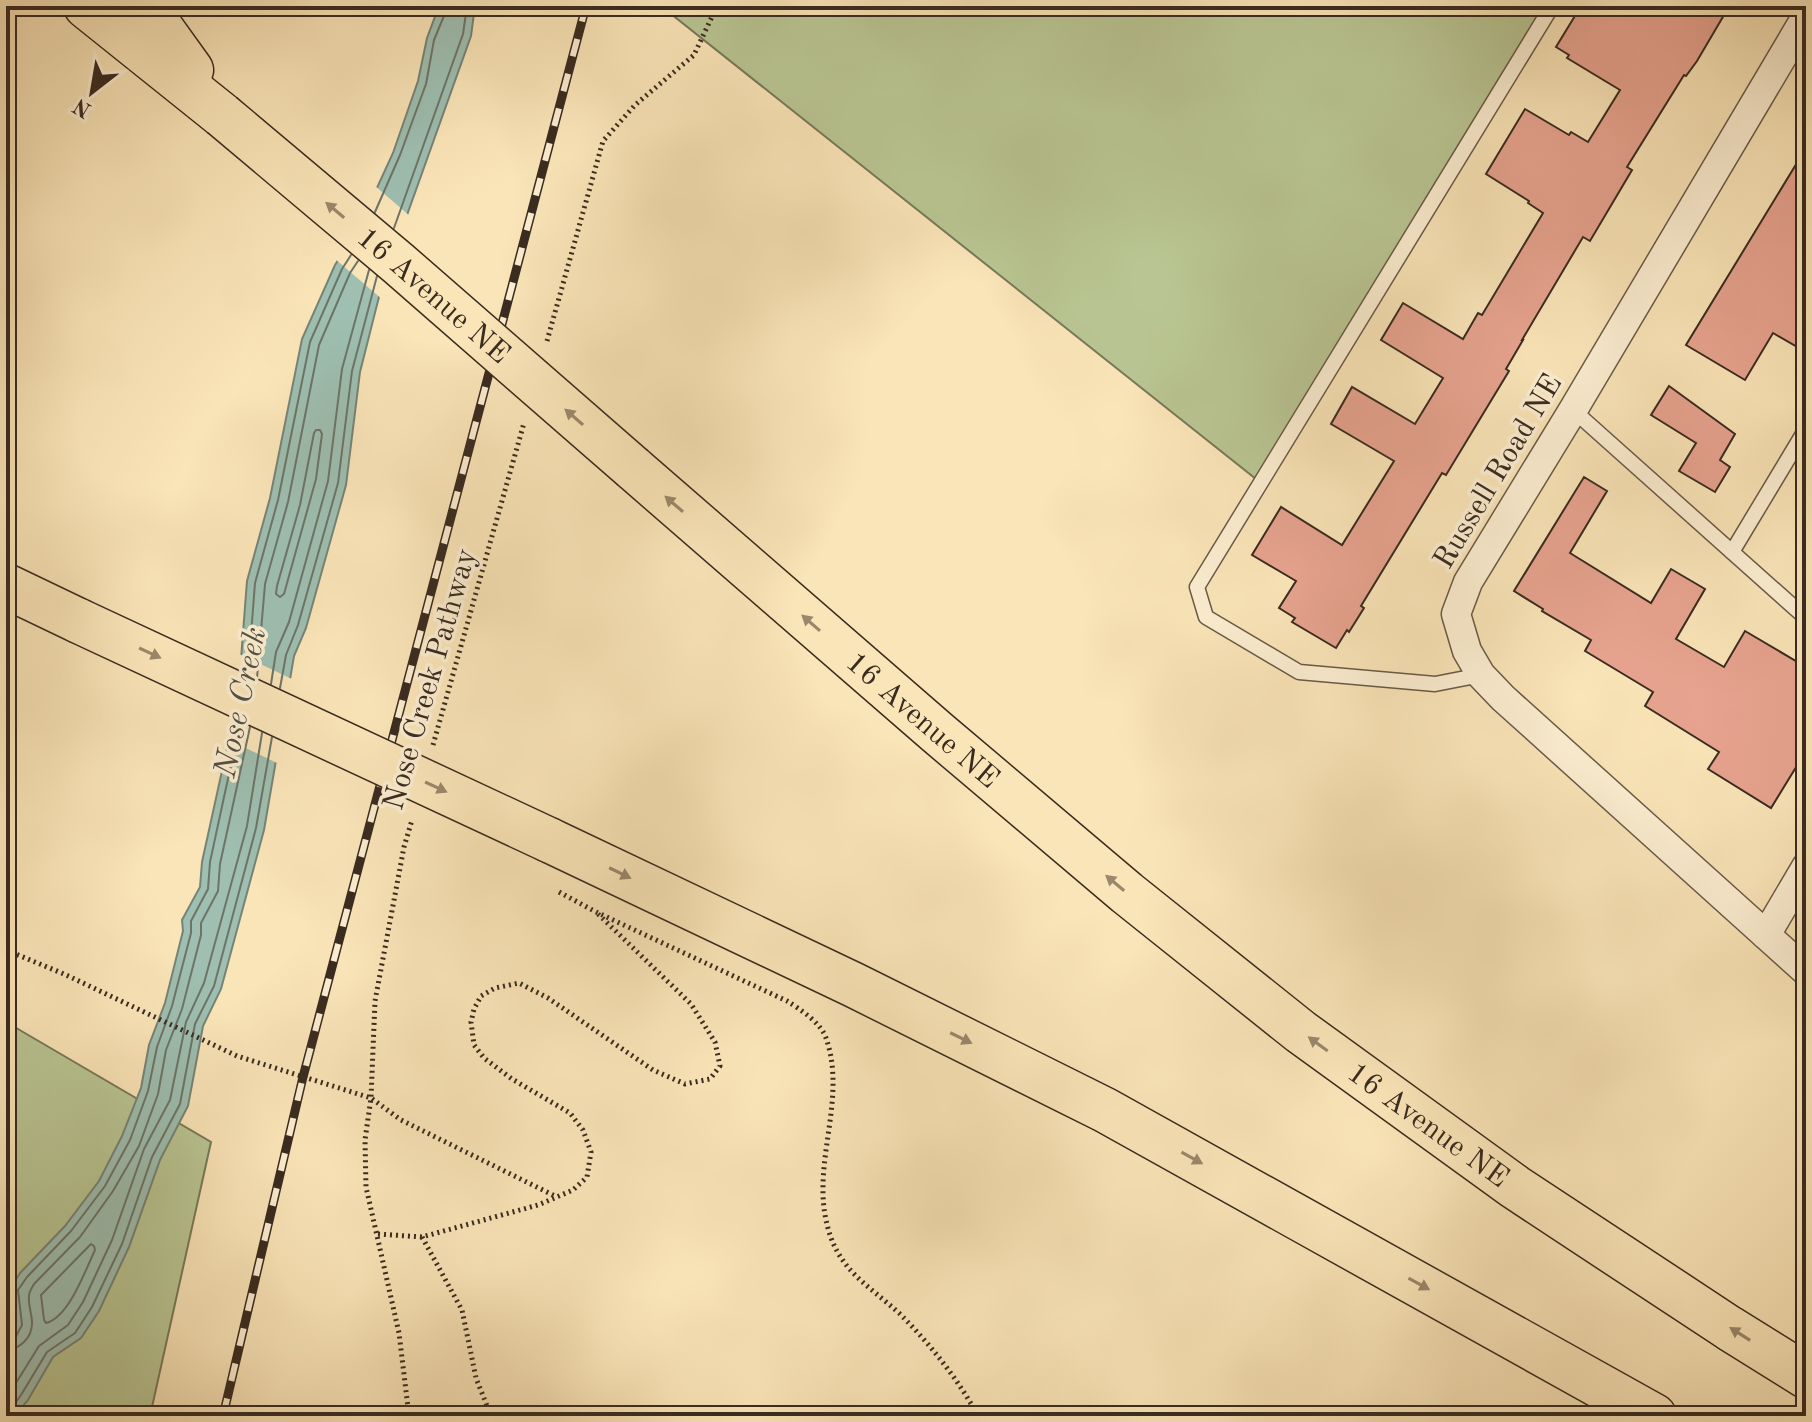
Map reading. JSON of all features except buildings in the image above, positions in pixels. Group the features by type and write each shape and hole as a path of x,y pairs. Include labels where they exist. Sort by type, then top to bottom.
{"highway":[{"name":"16 Avenue NE","path":"86,6 398,263 1127,893 1301,1032 1515,1187 1806,1376"},
{"path":"145,6 222,115"},
{"path":"6,586 866,991 1105,1110 1654,1416"}],"street":[{"name":"Russell Road NE","path":"1806,17 1468,582 1456,614 1467,651 1481,675 1503,698 1806,971"},
{"path":"1766,935 1806,867"}],"lane":[{"path":"1481,675 1435,684 1299,672 1206,617 1197,587 1552,6"},
{"path":"1573,410 1806,618"},
{"path":"1732,552 1806,429"}],"path":[{"path":"546,346 603,141 635,105 694,55 717,6"},
{"name":"Nose Creek Pathway","path":"430,756 524,422"},
{"name":"Nose Creek Pathway","path":"409,1416 399,1333 366,1187 365,1140 371,1098 375,1001 404,847 413,817"},
{"path":"550,887 596,912 787,1001 804,1011 826,1035 835,1081 823,1191 825,1218 831,1238 851,1273 900,1315 936,1354 962,1387 978,1416"},
{"path":"378,1234 422,1237 538,1205 573,1190 587,1177 591,1152 583,1130 570,1113 512,1079 484,1058 474,1045 471,1022 474,1009 481,996 495,988 519,983 548,998 653,1070 685,1084 710,1079 720,1066 715,1042 691,1004 596,912"},
{"path":"6,950 237,1056 371,1098 401,1120 557,1197"},
{"path":"422,1237 462,1310 476,1378 491,1416"}],"green space":[{"path":"661,6 1552,6 1261,483"},
{"path":"6,1022 211,1142 150,1416 6,1416"}],"water":[{"name":"Nose Creek","path":"439,6 475,6 471,36 382,285 360,372 346,485 306,628 294,656 264,830 221,989 203,1026 188,1106 160,1160 129,1247 99,1311 81,1338 53,1357 15,1416 6,1416 6,1337 14,1324 10,1289 20,1273 65,1226 99,1181 122,1136 141,1088 149,1045 165,1003 183,931 182,920 200,887 202,862 238,698 247,581 270,498 302,339 335,265 359,227 393,153"}],"pier":[{"path":"374,185 411,217 383,300 334,258 356,225"},
{"path":"237,653 294,680 279,764 225,738 234,698"}],"railway":[{"path":"223,1416 303,1077 586,6"}]}
